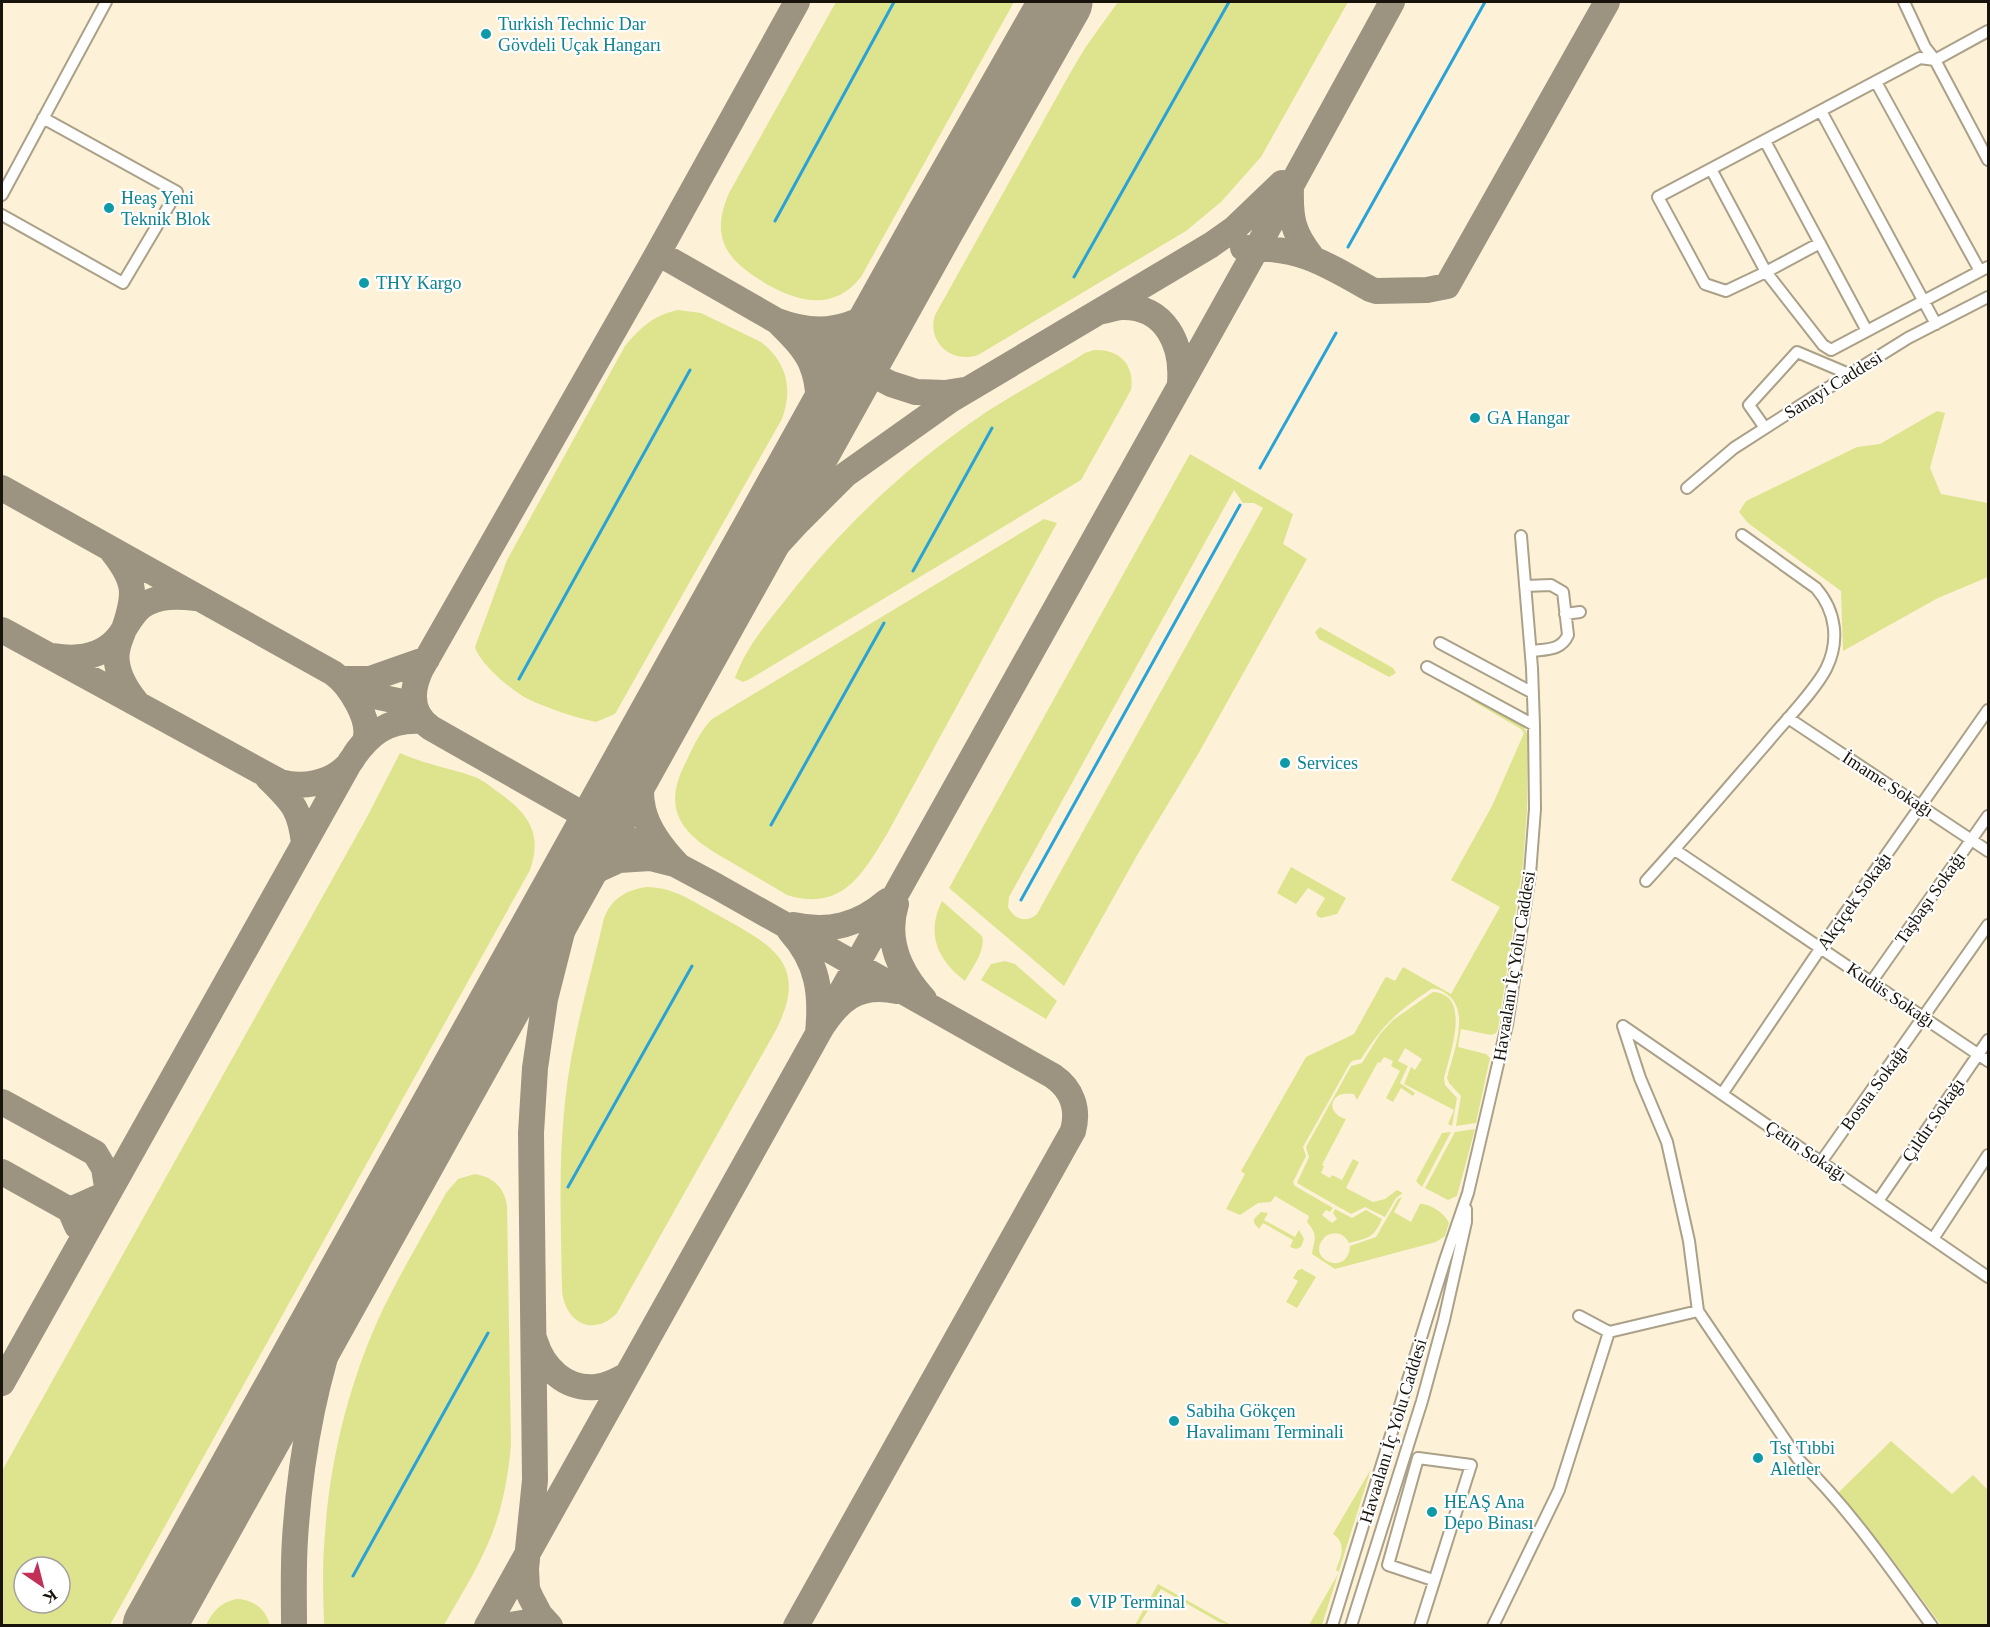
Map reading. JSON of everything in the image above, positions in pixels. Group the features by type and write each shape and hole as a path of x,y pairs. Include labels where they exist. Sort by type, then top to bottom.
{"street":[{"path":"2,195 106,2"},
{"path":"1904,2 1925,47 1935,60 1989,160"},
{"path":"1820,243 1726,291 1705,284 1658,197 1920,58 1935,60 1989,31"},
{"path":"1711,169 1766,272 1823,345 1831,350 1924,301 1984,269 1876,82"},
{"path":"1821,111 1936,324"},
{"path":"2,215 123,283 177,192 43,118"},
{"path":"1765,141 1867,331"},
{"name":"Sanayi Caddesi","path":"1687,488 1734,448 1765,428 1908,338 1989,297"},
{"path":"1765,428 1749,405 1797,352 1849,375"},
{"path":"1646,881 1788,718 1826,668 1833,646 1834,622 1825,599 1816,588 1742,535"},
{"name":"Havaalanı İç Yolu Caddesi","path":"1332,1626 1445,1260 1466,1203 1507,1025 1526,908 1535,809 1531,651 1521,536"},
{"path":"1525,586 1544,584 1556,586 1563,592 1568,636 1565,642 1557,648 1531,651"},
{"path":"1565,614 1580,612"},
{"path":"1440,643 1533,693"},
{"path":"1427,667 1534,725"},
{"name":"Akçiçek Sokağı","path":"1722,1094 1820,949 1989,710"},
{"name":"İmame Sokağı","path":"1788,718 1989,851"},
{"name":"Taşbaşı Sokağı","path":"1872,981 1989,816"},
{"name":"Kudüs Sokağı","path":"1675,850 1989,1061"},
{"name":"Bosna Sokağı","path":"1821,1162 1989,926"},
{"name":"Çetin Sokağı","path":"1698,1311 1689,1241 1667,1142 1640,1078 1623,1026 1988,1276"},
{"name":"Çıldır Sokağı","path":"1878,1201 1989,1040"},
{"path":"1933,1239 1989,1155"},
{"name":"Havaalanı İç Yolu Caddesi","path":"1351,1626 1422,1401 1440,1336 1466,1222 1466,1203"},
{"path":"1579,1316 1609,1332 1698,1311 1798,1459 1815,1475 1871,1541 1932,1626"},
{"path":"1493,1626 1559,1490 1609,1332"},
{"path":"1420,1626 1471,1465 1418,1458 1388,1565 1433,1580"}],"green space":[{"path":"836,2 1014,2 861,277 851,288 840,295 818,300 782,292 744,269 727,249 722,237 721,225 729,193"},
{"path":"1118,2 1348,2 1261,157 1221,202 1186,231 978,355 969,357 951,354 938,342 934,334 935,315 1069,75"},
{"path":"678,310 701,313 761,342 770,350 782,367 785,377 787,397 785,408 782,419 615,714 596,722 536,703 522,695 490,669 475,647 507,560 625,346 648,323"},
{"path":"1094,350 1111,352 1124,360 1131,373 1132,381 1131,390 1081,480 750,679 743,682 735,678 751,646 808,572 852,523 900,478 979,417 1085,353"},
{"path":"1937,411 1945,413 1930,468 1941,494 1988,503 1988,577 1938,598 1843,651 1841,591 1748,523 1739,512 1746,501 1857,447 1880,444"},
{"path":"1190,454 1293,514 1283,544 1307,559 1197,756 1139,852 1064,986 949,888","holes":["1234,490 1243,503 1254,503 1263,508 1037,914 1029,919 1017,917 1008,907 1009,897"]},
{"path":"1044,519 1057,523 887,834 869,863 848,886 836,894 822,898 806,899 787,895 716,853 690,834 677,811 675,797 678,781 697,739 712,719"},
{"path":"1320,627 1393,668 1396,673 1389,677 1319,639 1315,632"},
{"path":"1471,698 1523,726 1528,735 1527,810 1523,864 1498,1029 1491,1035 1461,1029 1458,1047 1486,1054 1490,1058 1476,1123 1456,1126 1461,1096 1447,1078 1458,1032 1458,1010 1453,1000 1445,993 1431,989 1392,1020 1361,1059 1352,1061 1349,1065 1303,1147 1306,1156 1293,1182 1295,1186 1333,1208 1330,1212 1326,1210 1322,1215 1332,1223 1337,1219 1333,1213 1335,1209 1352,1218 1366,1210 1382,1219 1373,1234 1361,1240 1349,1243 1339,1234 1326,1236 1320,1244 1319,1251 1328,1262 1342,1261 1347,1256 1350,1246 1376,1237 1398,1199 1402,1197 1394,1212 1411,1222 1420,1204 1432,1207 1440,1212 1449,1223 1445,1236 1436,1242 1335,1269 1312,1254 1315,1238 1307,1222 1309,1216 1275,1196 1271,1202 1258,1203 1240,1215 1226,1209 1245,1174 1241,1171 1306,1057 1354,1034 1385,978 1395,981 1403,967 1451,994 1500,907 1451,880 1492,806 1524,733"},
{"path":"400,753 478,778 509,800 525,816 533,835 534,857 530,870 110,1625 2,1625 2,1471 367,817"},
{"path":"1291,867 1346,898 1337,914 1321,918 1317,916 1316,913 1325,898 1308,888 1296,904 1277,893"},
{"path":"647,887 683,896 753,935 779,957 786,971 789,987 786,1006 776,1030 617,1313 608,1321 590,1325 574,1318 568,1311 562,1291 561,1173 568,1079 576,1033 604,918 611,905 621,896"},
{"path":"942,901 982,936 982,948 965,981 947,964 937,945 935,924"},
{"path":"1005,961 1015,964 1057,1001 1046,1019 981,980 991,964"},
{"path":"1433,992 1445,995 1452,1003 1455,1014 1453,1042 1444,1079 1445,1085 1457,1098 1452,1126 1448,1124 1454,1110 1404,1084 1411,1067 1415,1070 1422,1059 1405,1048 1398,1061 1408,1066 1400,1083 1415,1093 1413,1096 1401,1088 1393,1102 1386,1098 1400,1071 1391,1066 1393,1061 1384,1057 1380,1063 1378,1062 1357,1100 1354,1094 1344,1094 1334,1099 1333,1110 1338,1116 1346,1119 1322,1165 1324,1166 1321,1173 1330,1178 1332,1175 1342,1180 1353,1159 1359,1162 1346,1188 1373,1202 1385,1199 1397,1190 1403,1193 1396,1198 1385,1217 1365,1207 1351,1214 1297,1183 1309,1157 1306,1147 1351,1066 1362,1063 1380,1034 1393,1020"},
{"path":"1475,1129 1457,1196 1448,1200 1425,1188 1455,1132"},
{"path":"1451,1132 1422,1187 1416,1181 1442,1133"},
{"path":"475,1174 497,1184 507,1205 511,1445 506,1485 496,1523 476,1568 444,1625 324,1625 323,1557 328,1505 337,1448 351,1391 371,1336 390,1294 446,1193 458,1179"},
{"path":"1261,1212 1268,1213 1264,1220 1295,1237 1299,1230 1304,1239 1301,1247 1296,1249 1290,1247 1293,1240 1263,1223 1259,1229 1254,1219"},
{"path":"1302,1269 1316,1277 1297,1308 1286,1302 1298,1281 1293,1278 1298,1270"},
{"path":"1891,1441 1952,1494 1973,1475 1988,1490 1988,1625 1941,1625 1883,1547 1838,1493"},
{"path":"1371,1469 1339,1572 1336,1570 1341,1555 1341,1546 1333,1534"},
{"path":"1338,1573 1322,1625 1309,1625"},
{"path":"1158,1584 1231,1625 1219,1622 1161,1589 1139,1625 1135,1625"},
{"path":"236,1599 242,1599 258,1606 270,1625 206,1625 218,1608"}],"waterway":[{"path":"775,221 894,2"},
{"path":"1074,277 1229,2"},
{"path":"1348,247 1485,2"},
{"path":"1260,468 1336,333"},
{"path":"519,679 690,370"},
{"path":"913,571 992,428"},
{"path":"1021,900 1240,505"},
{"path":"771,825 884,623"},
{"path":"568,1187 692,966"},
{"path":"353,1576 488,1333"}],"taxiway":[{"path":"796,1626 1073,1131 1075,1115 1072,1100 1065,1087 1053,1076 431,728 419,715 414,693 421,669 658,253 797,2"},
{"path":"1001,109 1076,2"},
{"path":"487,1626 1257,248 1392,2"},
{"path":"1243,248 1263,248 1295,253 1324,264 1376,291 1427,290 1447,286 1607,2"},
{"path":"710,626 764,559 845,475 952,399 1211,245 1235,228 1282,183"},
{"path":"1291,188 1294,225 1312,257 1307,257"},
{"path":"658,253 891,384 916,392 945,393 964,390"},
{"path":"769,521 809,445 818,405 817,384 811,363 800,346 777,321 796,327 815,329 832,329 849,325 879,307 904,278"},
{"path":"1103,311 1120,307 1137,308 1150,313 1160,321 1169,330 1175,342 1180,383"},
{"path":"873,374 868,357 874,333"},
{"path":"2,488 333,673 346,685 358,703 365,723 365,741 348,765 331,778 297,785 280,782 2,630"},
{"path":"112,551 126,572 132,589 130,608 117,651 117,663 124,685 138,704"},
{"path":"53,656 79,657 103,650 117,639 134,614 148,602 169,597 196,598"},
{"path":"343,679 370,679 427,659"},
{"path":"344,680 374,696 398,701 421,721"},
{"path":"2,1383 350,762 364,744 379,731 398,723 421,721"},
{"path":"571,882 619,860 650,858 678,865 654,836 643,809 641,780 645,744"},
{"path":"268,778 294,806 300,821 304,843"},
{"path":"550,1626 540,1615 527,1589 526,1569 535,1480 531,1133 535,1068 545,999 562,932 580,880 587,847"},
{"path":"793,925 819,928 843,925 866,916 887,901"},
{"path":"896,904 892,930 897,955 908,978 924,999"},
{"path":"790,931 807,954 816,979 819,1005 818,1033 833,1011 850,997 871,990 897,991"},
{"path":"2,1102 95,1153 104,1168 108,1193 70,1210"},
{"path":"2,1172 70,1210 77,1226"},
{"path":"294,1626 294,1561 300,1480 323,1364 348,1291 406,1172"},
{"path":"535,1341 550,1368 557,1375 575,1385 600,1386 627,1375"},
{"path":"505,1626 528,1622 548,1626"}],"runway":[{"path":"154,1626 934,225 1061,2"}],"place":[{"name":"Turkish Technic Dar Gövdeli Uçak Hangarı","path":"486,34"},
{"name":"Heaş Yeni Teknik Blok","path":"109,208"},
{"name":"THY Kargo","path":"364,283"},
{"name":"GA Hangar","path":"1475,418"},
{"name":"Services","path":"1285,763"},
{"name":"Sabiha Gökçen Havalimanı Terminali","path":"1174,1421"},
{"name":"Tst Tıbbi Aletler","path":"1758,1458"},
{"name":"HEAŞ Ana Depo Binası","path":"1432,1512"},
{"name":"VIP Terminal","path":"1076,1602"}]}
